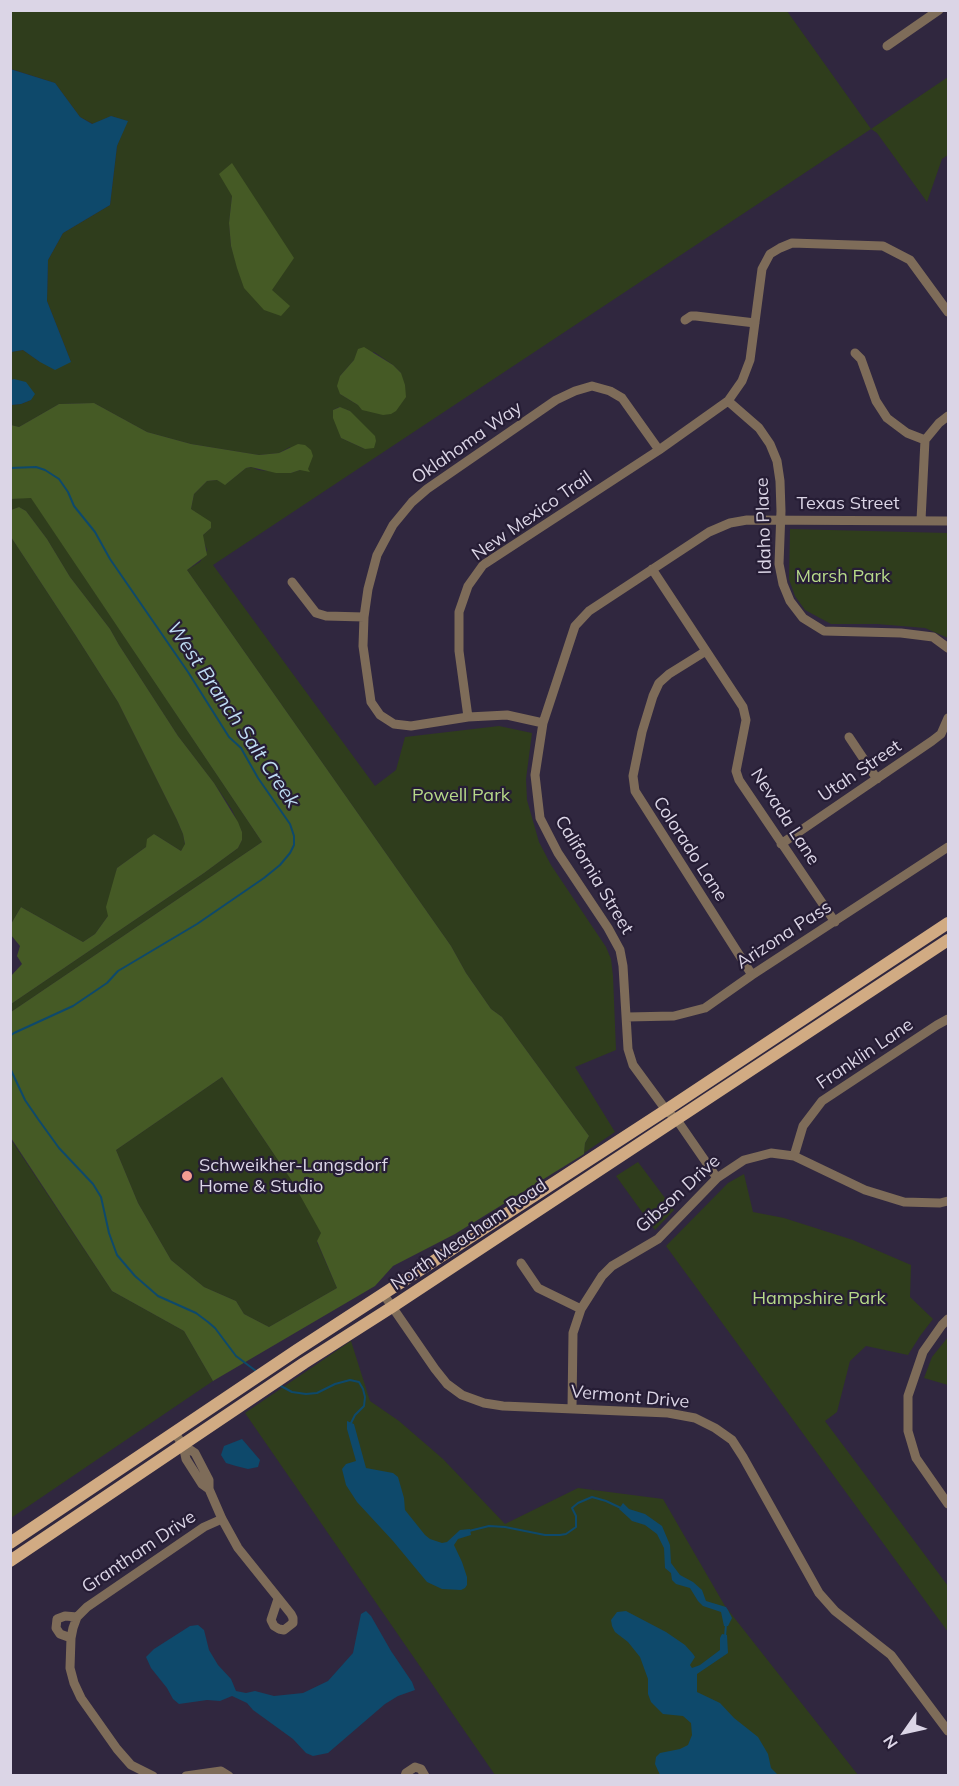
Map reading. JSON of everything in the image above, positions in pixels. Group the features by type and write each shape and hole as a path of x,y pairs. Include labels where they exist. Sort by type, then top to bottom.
{"main road":[{"name":"North Meacham Road","path":"10,1543 275,1365 948,923"},
{"name":"North Meacham Road","path":"10,1561 288,1373 392,1308 948,940"}],"street":[{"path":"887,46 939,10"},
{"path":"728,401 742,381 750,360 762,269 770,255 792,243 883,246 910,260 948,312"},
{"path":"685,320 696,316 755,323"},
{"path":"855,353 861,358 876,401 887,418 907,434 925,440"},
{"name":"Oklahoma Way","path":"468,717 411,726 394,723 380,715 371,702 363,646 364,617 368,589 377,555 393,525 412,502 427,489 556,400 592,386 610,391 622,398 659,450"},
{"name":"New Mexico Trail","path":"468,717 459,651 459,612 468,586 483,565 659,450 728,401"},
{"name":"Idaho Place","path":"728,401 759,428 770,444 777,461 781,520 779,564 783,584 790,601 803,618 824,631 901,633 933,637 948,648"},
{"path":"921,520 925,440 948,416"},
{"name":"Texas Street","path":"652,569 709,532 730,523 747,520 948,521"},
{"name":"Nevada Lane","path":"652,569 742,707 746,720 737,762 736,771 739,780 835,922"},
{"name":"California Street","path":"652,569 589,611 575,626 543,723 535,775 540,818 558,853 620,950 624,966 628,1049 633,1065 666,1110 677,1120 717,1178"},
{"path":"292,582 316,613 326,616 364,617"},
{"name":"Colorado Lane","path":"706,651 669,674 659,683 642,732 633,776 635,791 752,975"},
{"path":"468,717 507,715 543,723"},
{"name":"Utah Street","path":"781,844 932,741 941,734 948,717"},
{"path":"849,737 877,779"},
{"name":"Arizona Pass","path":"627,1017 674,1016 705,1008 948,847"},
{"name":"Franklin Lane","path":"794,1156 803,1126 822,1101 948,1019"},
{"name":"Gibson Drive","path":"572,1408 573,1333 580,1309 602,1276 612,1266 658,1239 717,1178 744,1160 771,1154 794,1156 865,1190 904,1202 948,1201"},
{"path":"521,1263 538,1288 580,1309"},
{"name":"Vermont Drive","path":"384,1295 447,1384 462,1395 484,1403 504,1406 668,1413 695,1418 732,1440 819,1593 835,1611 891,1655 948,1731"},
{"path":"948,1319 923,1352 908,1396 908,1431 916,1458 948,1504"},
{"path":"174,1432 183,1445 195,1453 209,1480 209,1489 222,1519 238,1548 278,1599"},
{"path":"183,1445 186,1459 202,1485 209,1489"},
{"name":"Grantham Drive","path":"153,1776 131,1765 81,1698 70,1668 71,1638 77,1617 87,1607 204,1527 222,1519"},
{"name":"Grantham Drive","path":"71,1638 60,1634 56,1628 57,1619 65,1616 77,1617"},
{"path":"405,1776 415,1767 421,1769 425,1776"},
{"path":"186,1776 220,1771 229,1776"}],"green space":[{"name":"Powell Park","path":"11,11 787,11 871,129 213,565 375,786 396,770 405,737 499,726 532,733 526,779 527,800 539,842 551,865 606,947 611,959 616,1050 575,1067 615,1132 584,1153 585,1143 589,1136 502,1017 491,1009 466,973 451,946 187,570 200,562 207,550 203,535 211,528 205,519 191,509 194,494 207,481 217,480 226,484 246,468 291,473 300,470 290,447 279,453 259,455 191,444 147,432 94,403 59,404 19,427 11,425 11,405 31,400 14,379 11,380 11,352 23,350 40,362 71,362 47,301 48,260 63,233 110,205 117,146 127,121 111,116 93,124 80,117 55,83 11,69","holes":["232,196 272,290 244,287 231,246 229,223","374,352 401,373 358,405 340,394 340,376 354,360","339,407 350,411 365,449 341,438 333,410"]},
{"path":"948,77 948,155 942,159 927,202 877,133 871,129"},
{"path":"232,163 294,258 272,290 290,306 281,316 264,310 244,288 237,268 231,246 229,223 232,196 219,174"},
{"path":"364,347 393,365 401,373 406,397 391,414 383,415 362,410 340,394 337,386 340,376 354,360 358,349"},
{"path":"94,403 147,432 191,444 259,455 279,453 298,444 305,445 311,450 313,456 308,469 310,472 300,470 291,473 276,473 251,467 246,468 225,485 217,480 207,481 194,494 191,509 211,522 211,528 203,535 207,555 187,570 451,946 466,973 491,1009 502,1017 589,1136 585,1143 584,1154 455,1234 393,1266 375,1286 213,1381 184,1331 112,1291 11,1138 11,1012 262,842 31,498 11,499 11,425 19,427 59,404","holes":["222,1077 292,1181 321,1233 317,1241 337,1288 269,1327 244,1314 236,1301 204,1287 171,1260 138,1203 116,1150"]},
{"path":"340,407 350,411 375,436 374,448 365,449 341,438 333,418 333,410"},
{"path":"31,497 262,842 11,1012 11,1004 204,873 238,848 242,840 242,832 232,810 178,736 110,629 70,577 47,539 26,511 19,507 11,510 11,499"},
{"path":"19,507 26,511 47,539 70,577 110,629 178,736 214,783 238,822 242,840 238,848 204,873 11,1004 11,976 22,964 17,956 20,946 11,935 11,924 21,907 83,942 95,934 108,916 106,907 117,868 146,847 147,839 154,834 181,851 185,844 177,820 118,702 11,537 11,510"},
{"name":"Marsh Park","path":"790,529 948,533 948,638 925,628 877,624 831,624 805,610 795,596 789,579"},
{"path":"11,537 118,702 177,820 185,845 181,851 154,834 146,847 117,868 108,916 95,934 83,942 21,907 11,924"},
{"path":"222,1077 292,1181 322,1233 317,1242 337,1288 269,1327 244,1314 236,1301 204,1287 171,1260 138,1203 116,1150"},
{"path":"10,1138 112,1291 184,1331 213,1381 11,1518"},
{"path":"638,1162 674,1210 655,1230 616,1176"},
{"name":"Hampshire Park","path":"744,1174 753,1212 784,1218 853,1240 911,1265 910,1297 933,1319 908,1355 866,1346 850,1361 837,1412 825,1421 948,1586 948,1632 666,1246 728,1183"},
{"path":"948,1337 948,1385 924,1378 932,1357"},
{"path":"351,1341 370,1401 399,1421 443,1459 505,1524 578,1488 663,1499 725,1606 858,1775 495,1775 245,1413"}],"water":[{"path":"10,69 55,83 80,117 92,124 111,116 128,121 117,146 110,205 63,233 48,260 47,301 71,362 55,370 23,350 11,352"},
{"path":"11,380 26,382 35,394 31,400 11,405"},
{"path":"347,1421 354,1424 366,1468 393,1473 398,1477 405,1510 425,1535 442,1543 447,1542 460,1530 470,1529 471,1535 458,1539 454,1545 467,1577 465,1588 461,1590 442,1589 427,1582 357,1502 346,1485 342,1469 346,1464 356,1461"},
{"path":"242,1439 260,1460 258,1467 248,1469 226,1463 221,1455 224,1446"},
{"path":"623,1503 629,1509 645,1514 662,1526 670,1545 671,1563 680,1575 702,1590 706,1601 726,1607 732,1618 728,1626 724,1626 721,1612 703,1606 690,1588 676,1584 672,1580 671,1573 665,1568 664,1548 657,1534 645,1525 632,1521 619,1509"},
{"path":"366,1611 415,1690 385,1704 328,1753 313,1756 306,1753 293,1739 253,1710 247,1703 232,1696 220,1701 207,1700 179,1704 151,1668 146,1657 154,1649 190,1626 198,1625 204,1630 209,1650 218,1665 231,1679 236,1691 246,1693 255,1691 274,1696 303,1693 328,1681 353,1653 361,1614"},
{"path":"626,1611 685,1645 695,1657 690,1665 692,1668 700,1665 720,1650 720,1638 722,1634 727,1635 728,1653 697,1674 697,1692 720,1703 734,1718 758,1737 768,1754 771,1768 778,1775 660,1775 655,1764 656,1757 660,1753 688,1745 692,1735 691,1723 683,1716 663,1714 651,1702 648,1694 648,1679 640,1657 612,1626 611,1620 617,1612"}],"waterway":[{"name":"West Branch Salt Creek","path":"10,468 36,467 59,479 74,506 95,532 110,559 188,672 229,737 241,748 258,778 290,824 294,836 294,845 290,853 264,878 197,924 118,971 107,983 73,1006 10,1036"},
{"name":"West Branch Salt Creek","path":"10,1068 25,1100 38,1119 59,1148 93,1184 101,1197 109,1233 117,1255 135,1276 158,1296 196,1313 208,1322 236,1356 256,1371"},
{"name":"West Branch Salt Creek","path":"279,1385 292,1392 306,1394 317,1393 350,1380 359,1382 365,1397 364,1406 351,1423"},
{"name":"West Branch Salt Creek","path":"469,1531 489,1526 545,1535 560,1535 576,1527 576,1516 572,1508 592,1497 623,1509"},
{"name":"West Branch Salt Creek","path":"725,1637 726,1624"}],"place":[{"name":"Schweikher-Langsdorf Home & Studio","path":"187,1176"}]}
